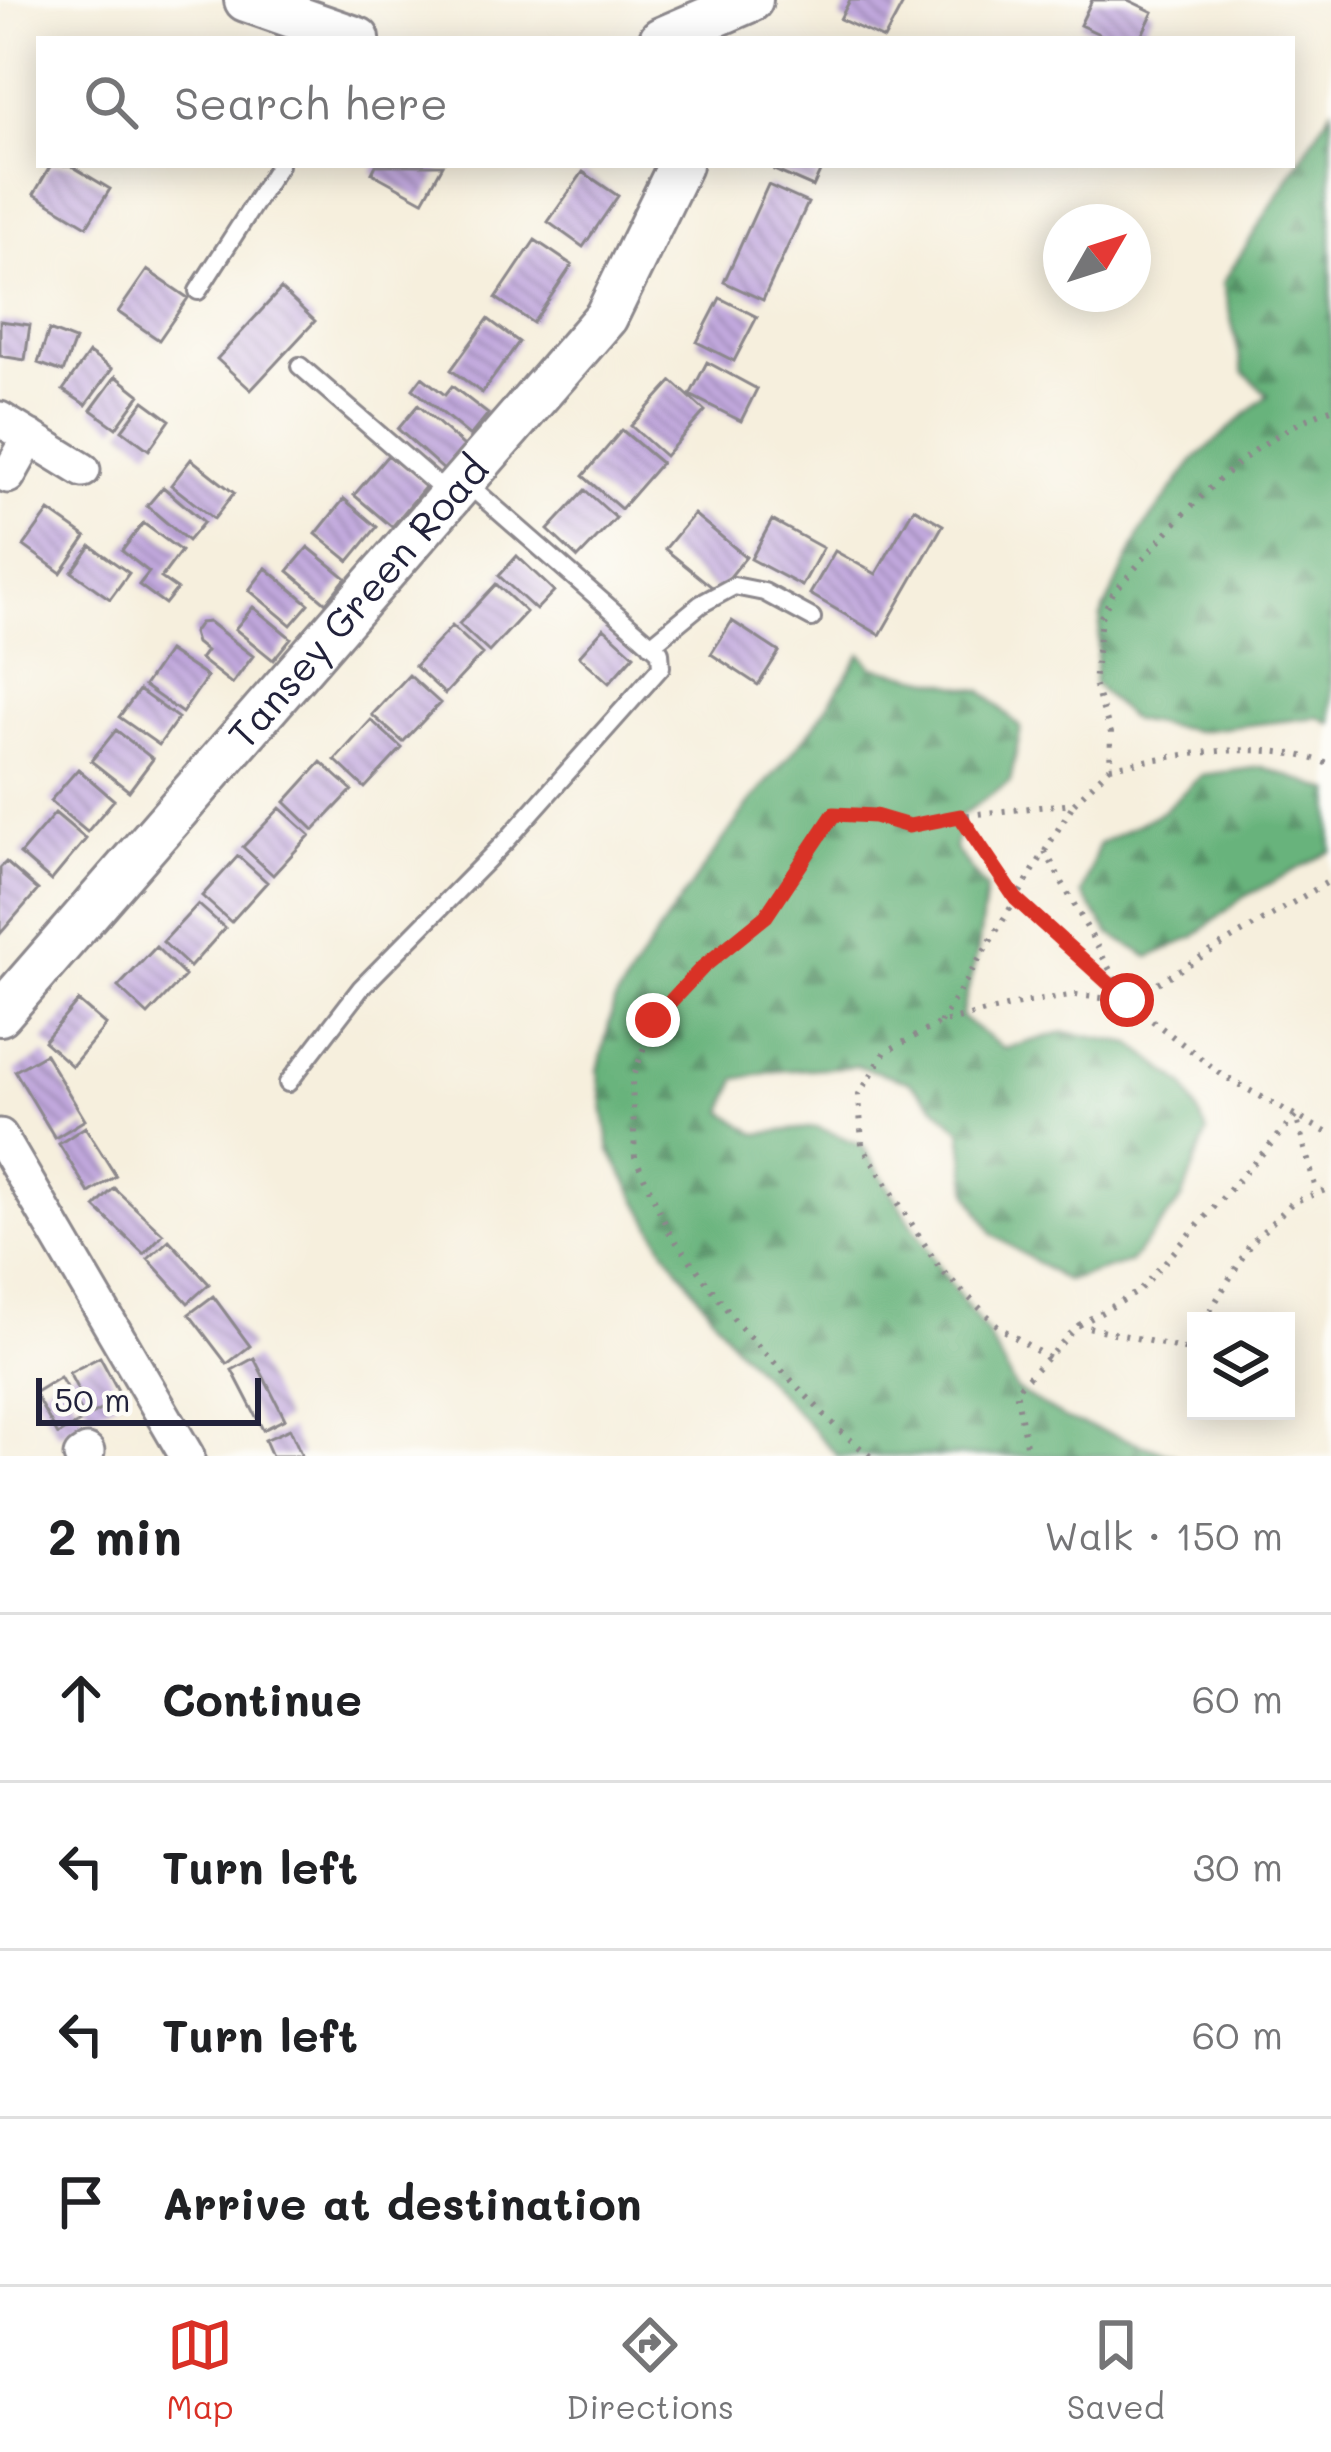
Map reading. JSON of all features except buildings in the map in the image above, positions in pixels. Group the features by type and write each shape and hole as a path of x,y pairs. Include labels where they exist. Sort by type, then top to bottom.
{"street":[{"path":"246,0 349,36"},
{"path":"668,36 751,0"},
{"path":"735,36 751,0"},
{"name":"Tansey Green Road","path":"0,1013 606,317 679,168"},
{"path":"0,418 83,470"},
{"path":"8,476 30,437"},
{"path":"0,1136 187,1456"}],"lane":[{"path":"198,291 277,168"},
{"path":"288,1083 362,988 506,841 661,667 661,652 300,366"},
{"path":"651,645 700,604 734,586 764,592 812,618"}],"path":[{"path":"1110,767 1111,733 1094,684 1101,617 1113,592 1232,465 1299,421 1331,409"},
{"path":"940,1022 1074,803 1110,767 1212,750 1298,752 1331,765"},
{"path":"870,1456 740,1327 669,1232 635,1157 632,1082 653,1020 703,967 766,916 834,814 875,816 909,826 1074,803"},
{"path":"960,816 1016,899 1127,1000 1226,1077 1331,1135"},
{"path":"1045,851 1127,1000"},
{"path":"1048,1358 999,1327 940,1269 862,1145 859,1095 885,1052 940,1022 1077,995 1127,1000 1331,880"},
{"path":"1296,1116 1317,1193"},
{"path":"1028,1456 1016,1390 1078,1325 1138,1292 1296,1116"},
{"path":"1209,1312 1251,1243 1293,1202 1331,1188"},
{"path":"1078,1325 1184,1349 1187,1345"}],"green space":[{"path":"1331,110 1331,724 1318,717 1197,731 1132,720 1094,684 1101,617 1141,532 1194,460 1268,395 1243,372 1223,283"},
{"path":"861,654 873,667 982,691 1021,728 1010,782 960,816 955,849 986,889 978,950 961,1017 1004,1049 1064,1032 1132,1044 1185,1086 1207,1132 1182,1199 1130,1262 1066,1281 993,1235 969,1193 961,1130 908,1081 858,1066 777,1071 736,1079 724,1112 756,1134 817,1127 862,1145 988,1335 1016,1390 1066,1419 1176,1456 838,1456 734,1345 666,1251 610,1151 598,1071 614,1003 659,931 749,804 813,728"},
{"path":"1262,767 1331,791 1331,851 1242,898 1194,937 1149,957 1110,934 1082,894 1099,844 1162,812 1202,775"}],"route":[{"path":"653,1020 703,967 766,916 834,814 875,816 909,826 960,816 1016,899 1127,1000"}]}
